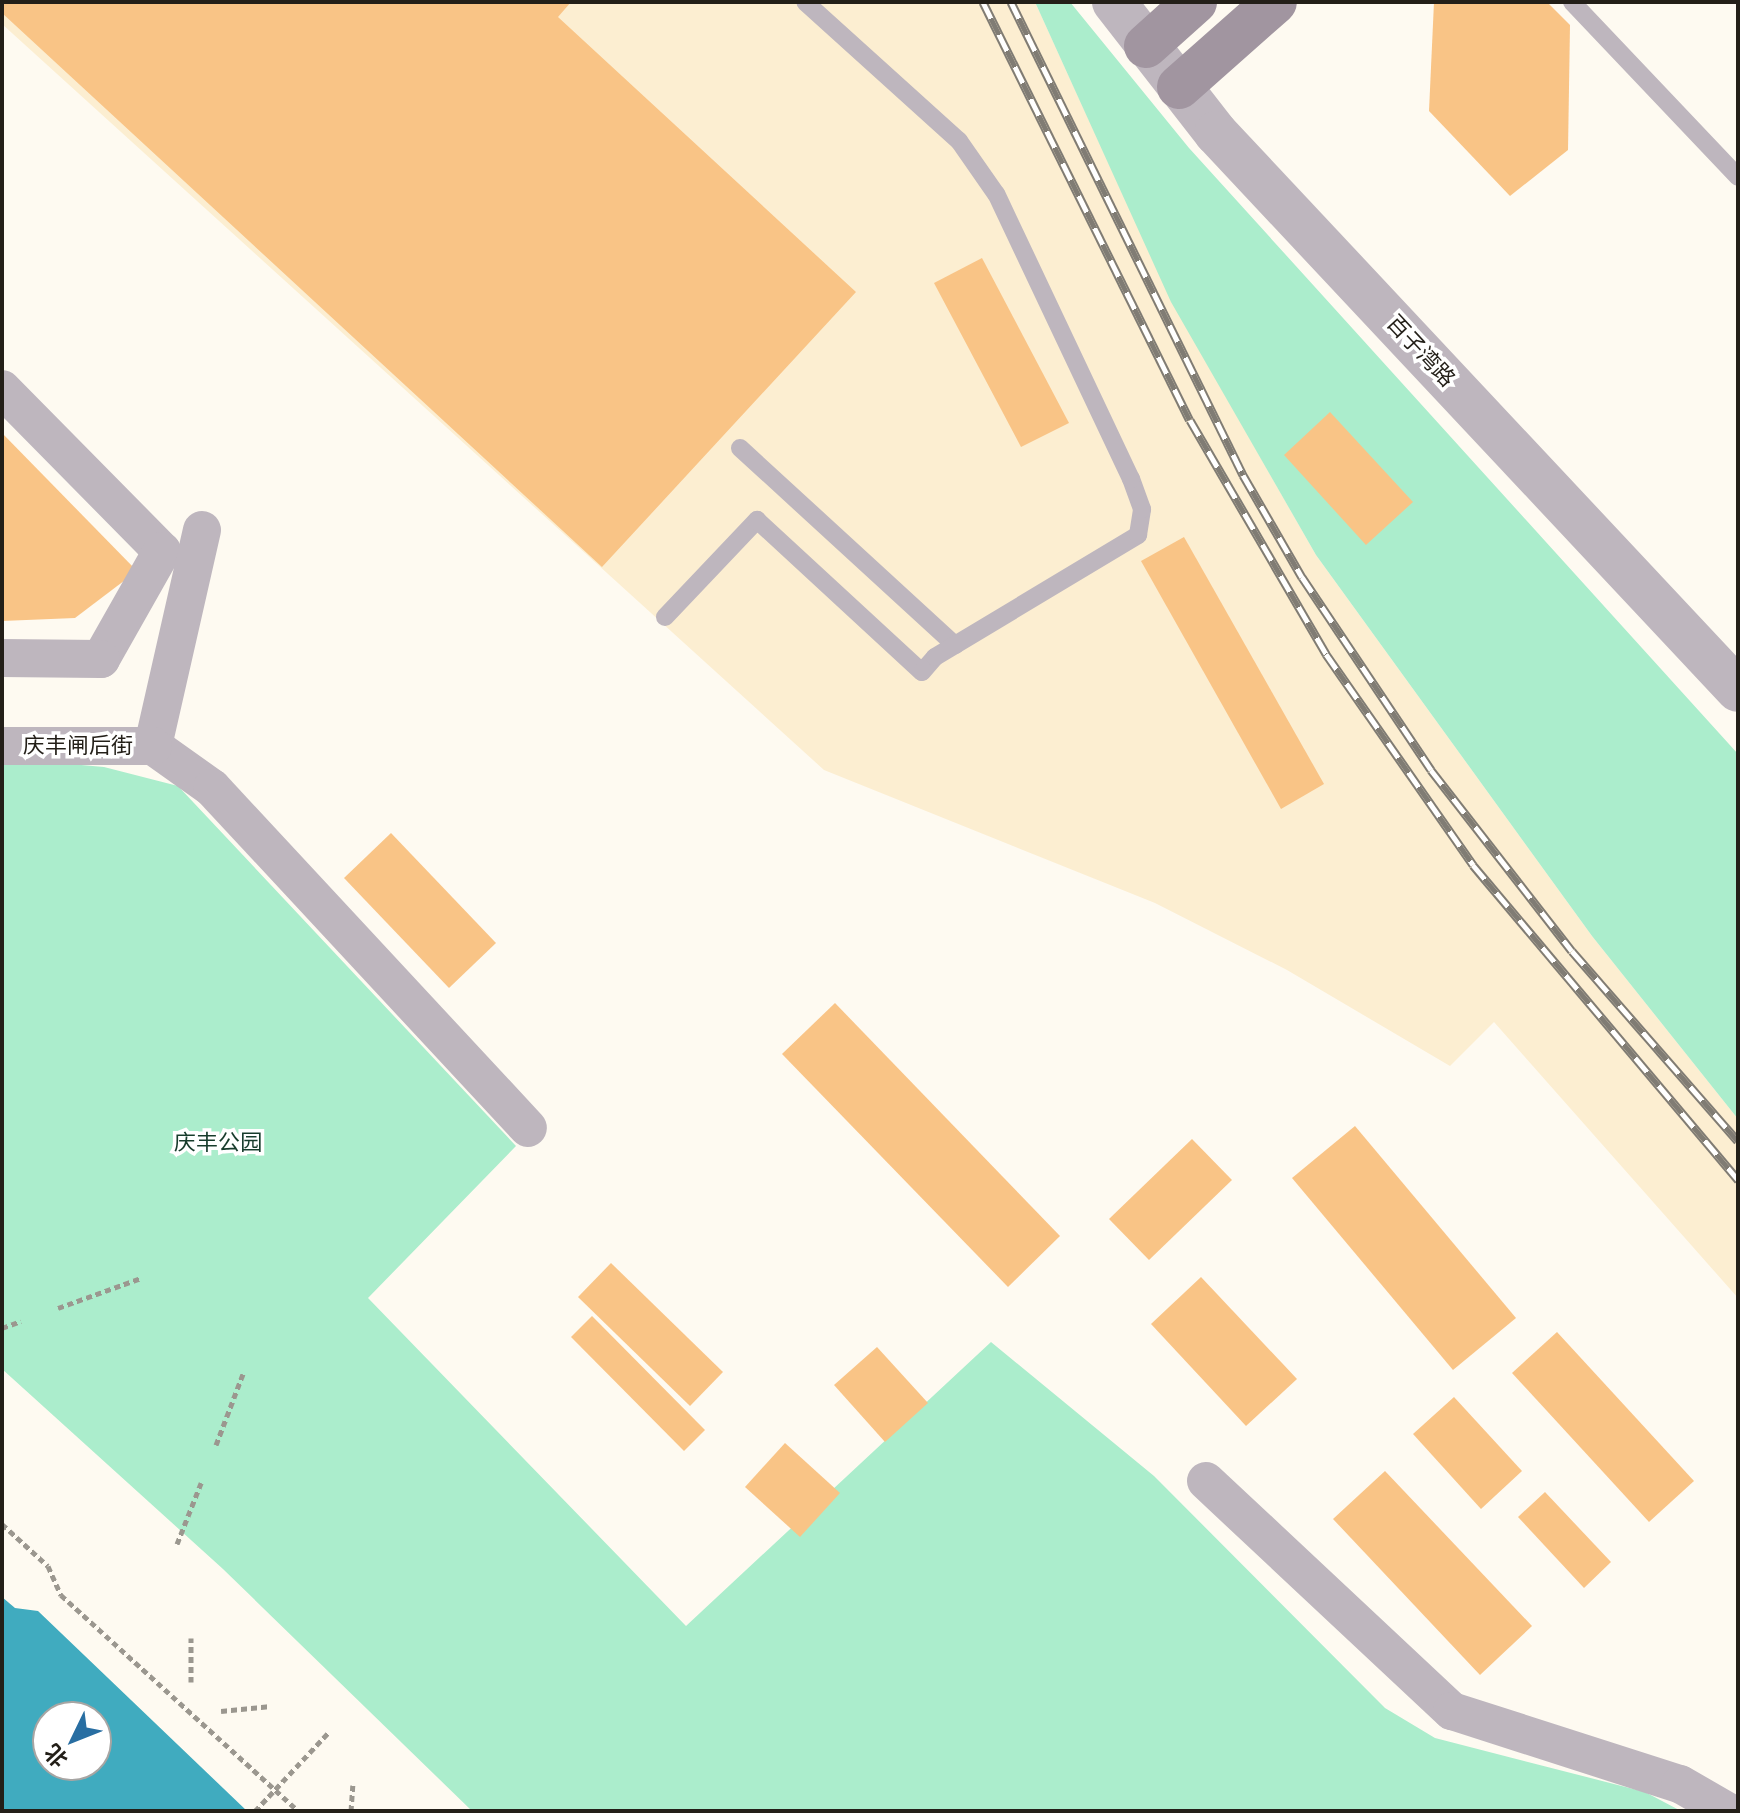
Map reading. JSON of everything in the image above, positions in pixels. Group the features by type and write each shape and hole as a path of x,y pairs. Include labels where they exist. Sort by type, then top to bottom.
{"main road":[{"path":"1146,46 1195,2"},
{"path":"1179,87 1275,2"}],"street":[{"name":"百子湾路","path":"1114,2 1179,87 1738,690"},
{"path":"2,389 162,551 101,659 2,658"},
{"path":"202,530 153,746 212,788 528,1128"},
{"path":"134,600 181,622"},
{"name":"庆丰闸后街","path":"2,746 153,746"},
{"path":"1206,1481 1452,1711 1680,1784 1727,1811"}],"lane":[{"path":"665,617 757,520 922,672 955,645 1138,535 1142,509 996,194 959,141 805,2"},
{"path":"1572,2 1738,177"},
{"path":"740,448 955,645"}],"path":[{"path":"58,1308 141,1278"},
{"path":"2,1328 21,1321"},
{"path":"216,1445 243,1374"},
{"path":"177,1544 201,1483"},
{"path":"2,1524 48,1566 61,1595 298,1811"},
{"path":"191,1638 191,1682"},
{"path":"221,1711 271,1706"},
{"path":"255,1811 329,1732"},
{"path":"351,1811 353,1785"}],"shaded area":[{"path":"2,2 1035,2 1172,302 1316,555 1592,936 1738,1119 1738,1298 1494,1022 1450,1066 1287,970 1155,903 824,770 2,24"}],"green space":[{"path":"1035,2 1070,2 1189,148 1738,754 1738,1119 1592,936 1316,555 1171,302"},
{"name":"庆丰公园","path":"2,758 104,767 178,786 516,1146 368,1298 686,1626 991,1342 1154,1476 1385,1708 1435,1738 1645,1792 1681,1811 472,1811 223,1569 2,1369"}],"water":[{"path":"2,1597 15,1608 38,1611 247,1811 2,1811"}],"building":[{"path":"2,2 571,2 558,17 856,292 602,567 2,13"},
{"path":"1434,2 1547,2 1570,25 1568,150 1510,196 1429,111"},
{"path":"982,258 1069,423 1021,447 934,283"},
{"path":"1330,412 1413,502 1366,545 1284,455"},
{"path":"2,433 137,571 75,618 2,621"},
{"path":"1184,537 1324,784 1281,809 1141,561"},
{"path":"391,833 496,943 449,988 344,878"},
{"path":"835,1003 1060,1236 1008,1287 782,1054"},
{"path":"1355,1126 1516,1318 1453,1370 1292,1178"},
{"path":"1192,1139 1232,1180 1149,1260 1109,1219"},
{"path":"611,1263 723,1372 690,1406 578,1297"},
{"path":"1201,1277 1297,1379 1246,1426 1151,1324"},
{"path":"592,1316 705,1430 684,1451 571,1337"},
{"path":"1557,1332 1694,1481 1649,1522 1512,1373"},
{"path":"877,1347 928,1403 885,1442 834,1385"},
{"path":"1454,1397 1522,1471 1481,1509 1413,1434"},
{"path":"785,1443 840,1493 800,1537 745,1487"},
{"path":"1385,1471 1532,1626 1480,1675 1333,1519"},
{"path":"1545,1492 1611,1562 1584,1588 1518,1517"}],"railway":[{"path":"983,2 1190,420 1326,654 1473,865 1738,1180"},
{"path":"1011,2 1243,475 1302,577 1431,770 1572,951 1738,1141"}]}
